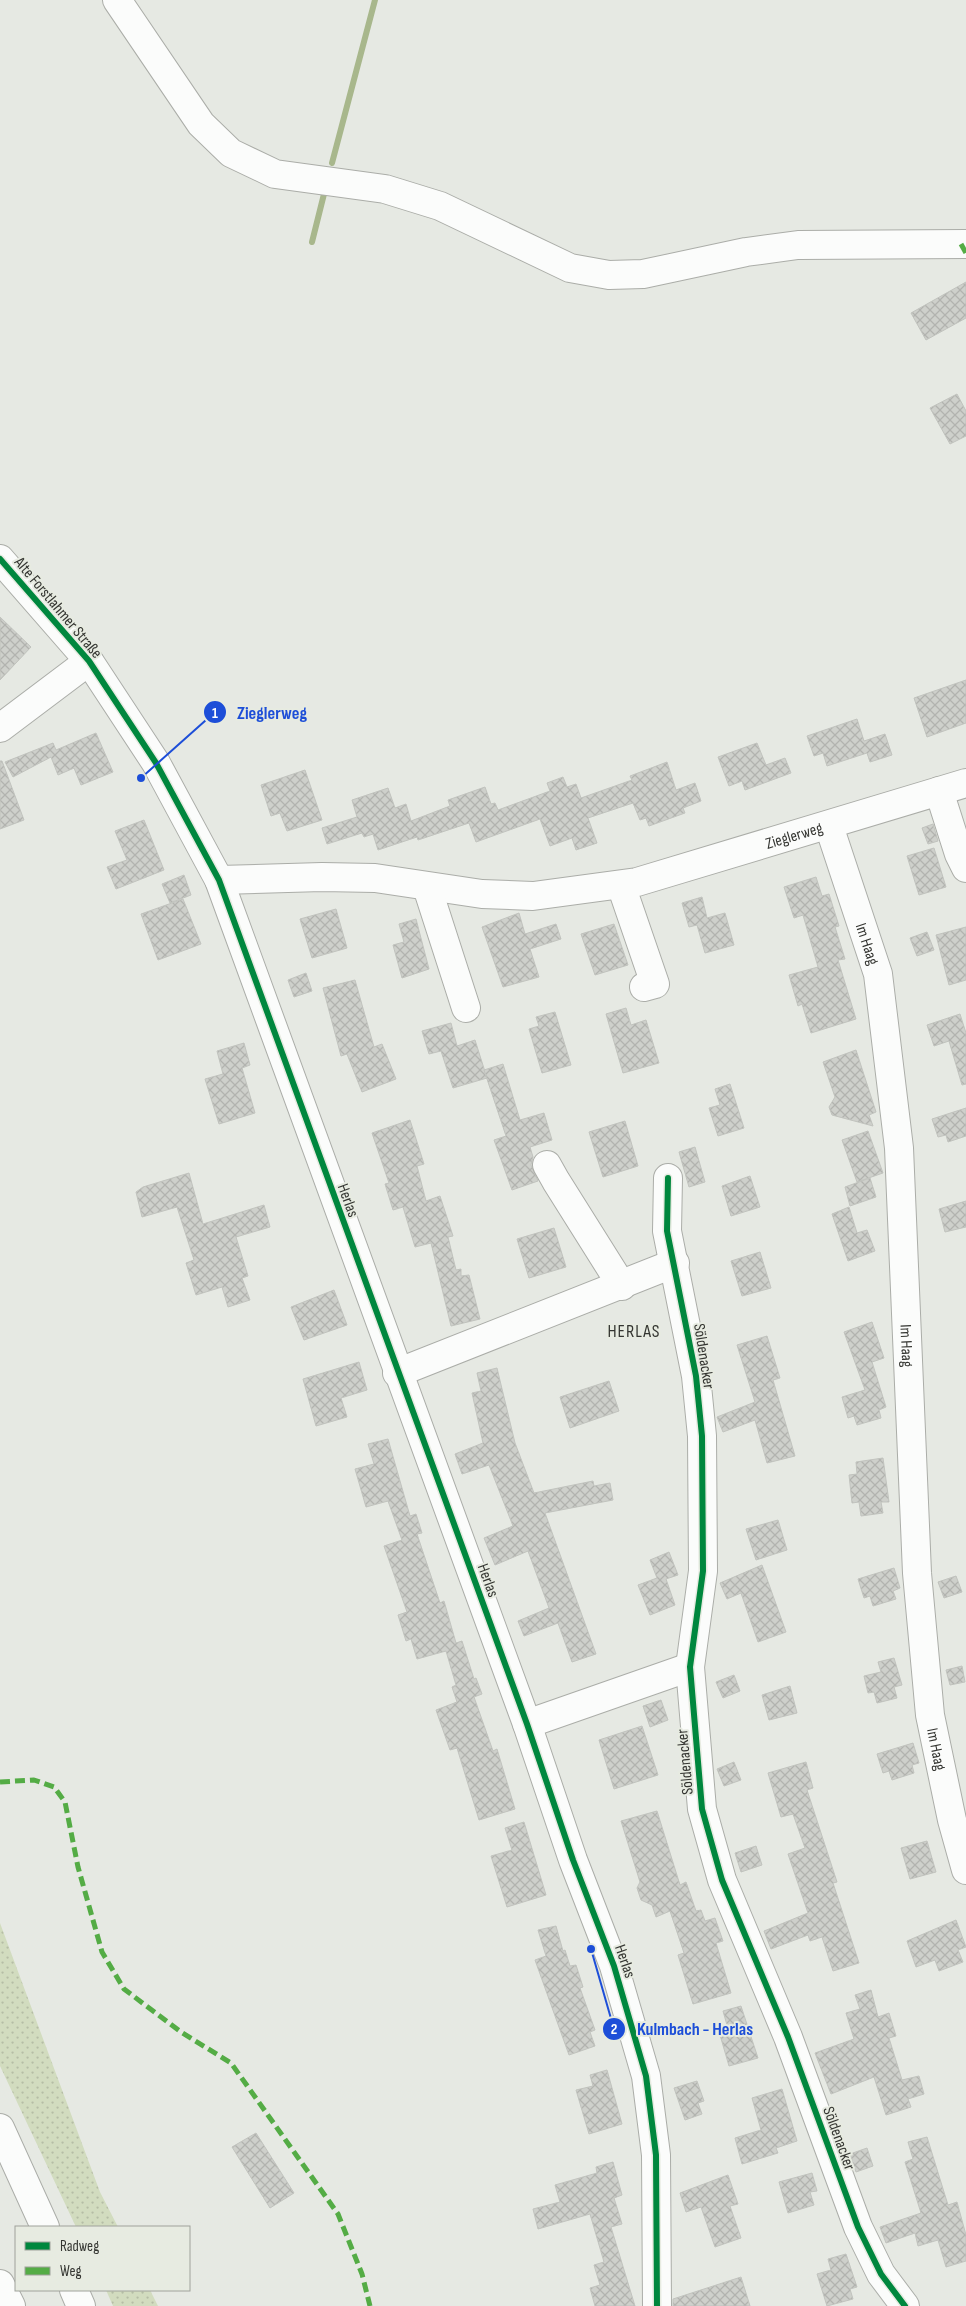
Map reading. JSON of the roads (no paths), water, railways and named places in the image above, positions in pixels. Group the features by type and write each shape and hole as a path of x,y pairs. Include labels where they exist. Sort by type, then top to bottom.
{"street":[{"path":"117,0 201,124 231,153 275,174 384,189 440,206 570,268 608,276 644,274 746,252 798,245 966,244"},
{"name":"Alte Forstlahmer Straße","path":"0,559 89,661 156,763 219,880"},
{"name":"Alte Forstlahmer Straße","path":"0,728 89,661"},
{"name":"Zieglerweg","path":"219,880 322,877 366,878 482,894 532,896 637,882 829,826 966,783"},
{"path":"940,791 959,854 966,868"},
{"name":"Im Haag","path":"829,826 878,974 899,1148 917,1573 930,1715 952,1820 966,1870"},
{"name":"Herlas","path":"219,880 397,1373 528,1724 573,1860 614,1966 646,2076 656,2156 658,2306"},
{"path":"621,884 655,984 644,987"},
{"path":"426,887 466,1008"},
{"path":"547,1164 622,1286"},
{"name":"Söldenacker","path":"668,1178 668,1230 676,1263 696,1376 702,1436 703,1571 690,1667 702,1809 722,1880 788,2037 858,2227 881,2274 906,2306"},
{"path":"397,1373 622,1286 676,1263"},
{"path":"528,1724 690,1667"},
{"path":"0,2128 45,2226"},
{"path":"0,2284 11,2306"},
{"path":"74,2291 81,2306"}],"waterway":[{"path":"332,163 375,0"},
{"path":"312,242 324,194"}],"place":[{"name":"Zieglerweg","path":"141,778"},
{"name":"Kulmbach - Herlas","path":"591,1949"}],"district":[{"name":"HERLAS","path":"634,1331"}]}
